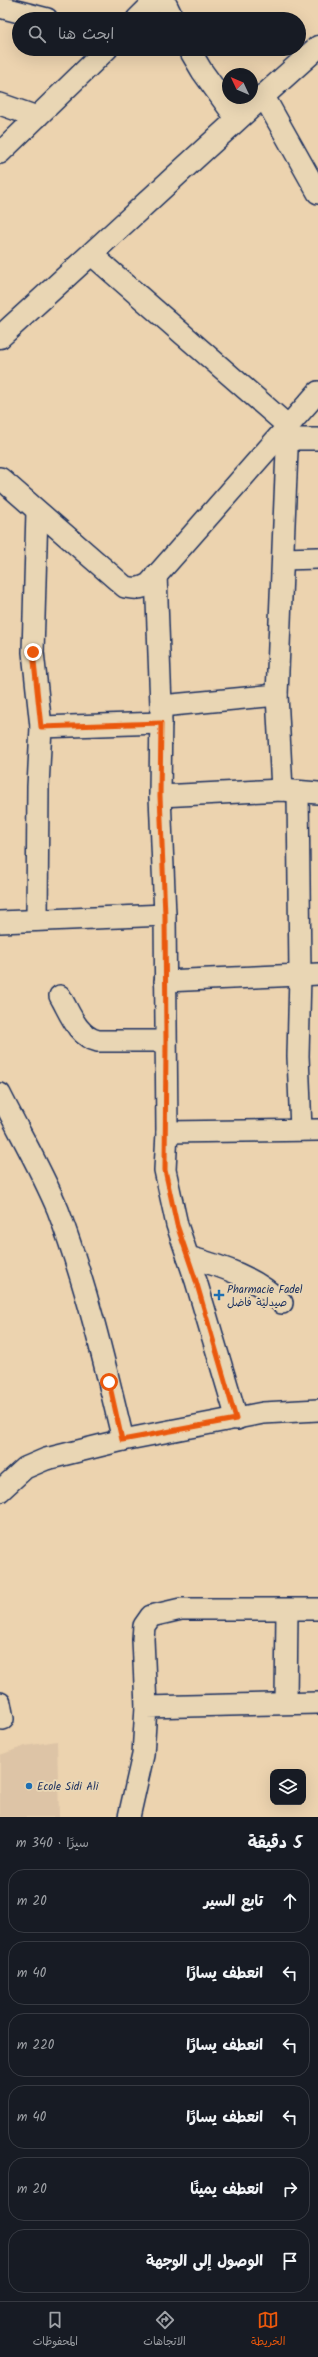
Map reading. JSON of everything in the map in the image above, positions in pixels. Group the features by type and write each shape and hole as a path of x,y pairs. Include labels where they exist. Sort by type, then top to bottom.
{"main road":[{"path":"0,338 169,184 236,118 318,47"}],"street":[{"path":"144,12 156,0"},
{"path":"164,0 170,12"},
{"path":"0,7 20,12"},
{"path":"0,152 100,56"},
{"path":"193,56 202,71 236,118"},
{"path":"263,95 318,193"},
{"path":"0,104 37,117"},
{"path":"91,254 288,433 318,439"},
{"path":"0,478 125,587 135,589 143,588 149,584 288,433 318,392"},
{"path":"167,1132 309,1130 298,1056 309,975 299,792 277,695 288,433"},
{"path":"36,920 41,727 33,652 37,511"},
{"path":"283,559 318,558"},
{"path":"156,575 161,714 160,796 165,915 167,1132 165,1170 177,1225 188,1257 236,1419"},
{"path":"41,727 161,714 277,695"},
{"path":"160,796 299,792"},
{"path":"0,922 165,915"},
{"path":"165,981 309,975"},
{"path":"60,996 80,1032 90,1040 98,1042 166,1041"},
{"path":"0,1094 57,1209 76,1264 109,1382 122,1440"},
{"path":"188,1257 215,1264 255,1282 272,1293 282,1303"},
{"path":"0,1491 26,1468 46,1459 122,1440 236,1419 264,1414 318,1410"},
{"path":"129,1817 143,1755 146,1706 143,1639 144,1626 150,1616 181,1609 287,1611 318,1610"},
{"path":"286,1703 287,1611"},
{"path":"146,1706 318,1703"}],"shaded area":[{"name":"Ecole Sidi Ali","path":"57,1741 59,1817 0,1817 0,1755 25,1746"}],"place":[{"name":"Pharmacie Fadel صيدلية فاضل","path":"219,1295"},
{"name":"Ecole Sidi Ali","path":"29,1786"}],"route":[{"path":"33,652 34,677 41,727 85,724 161,723 160,796 165,915 167,1132 165,1170 177,1225 196,1281 236,1419 122,1440 109,1382"}]}
